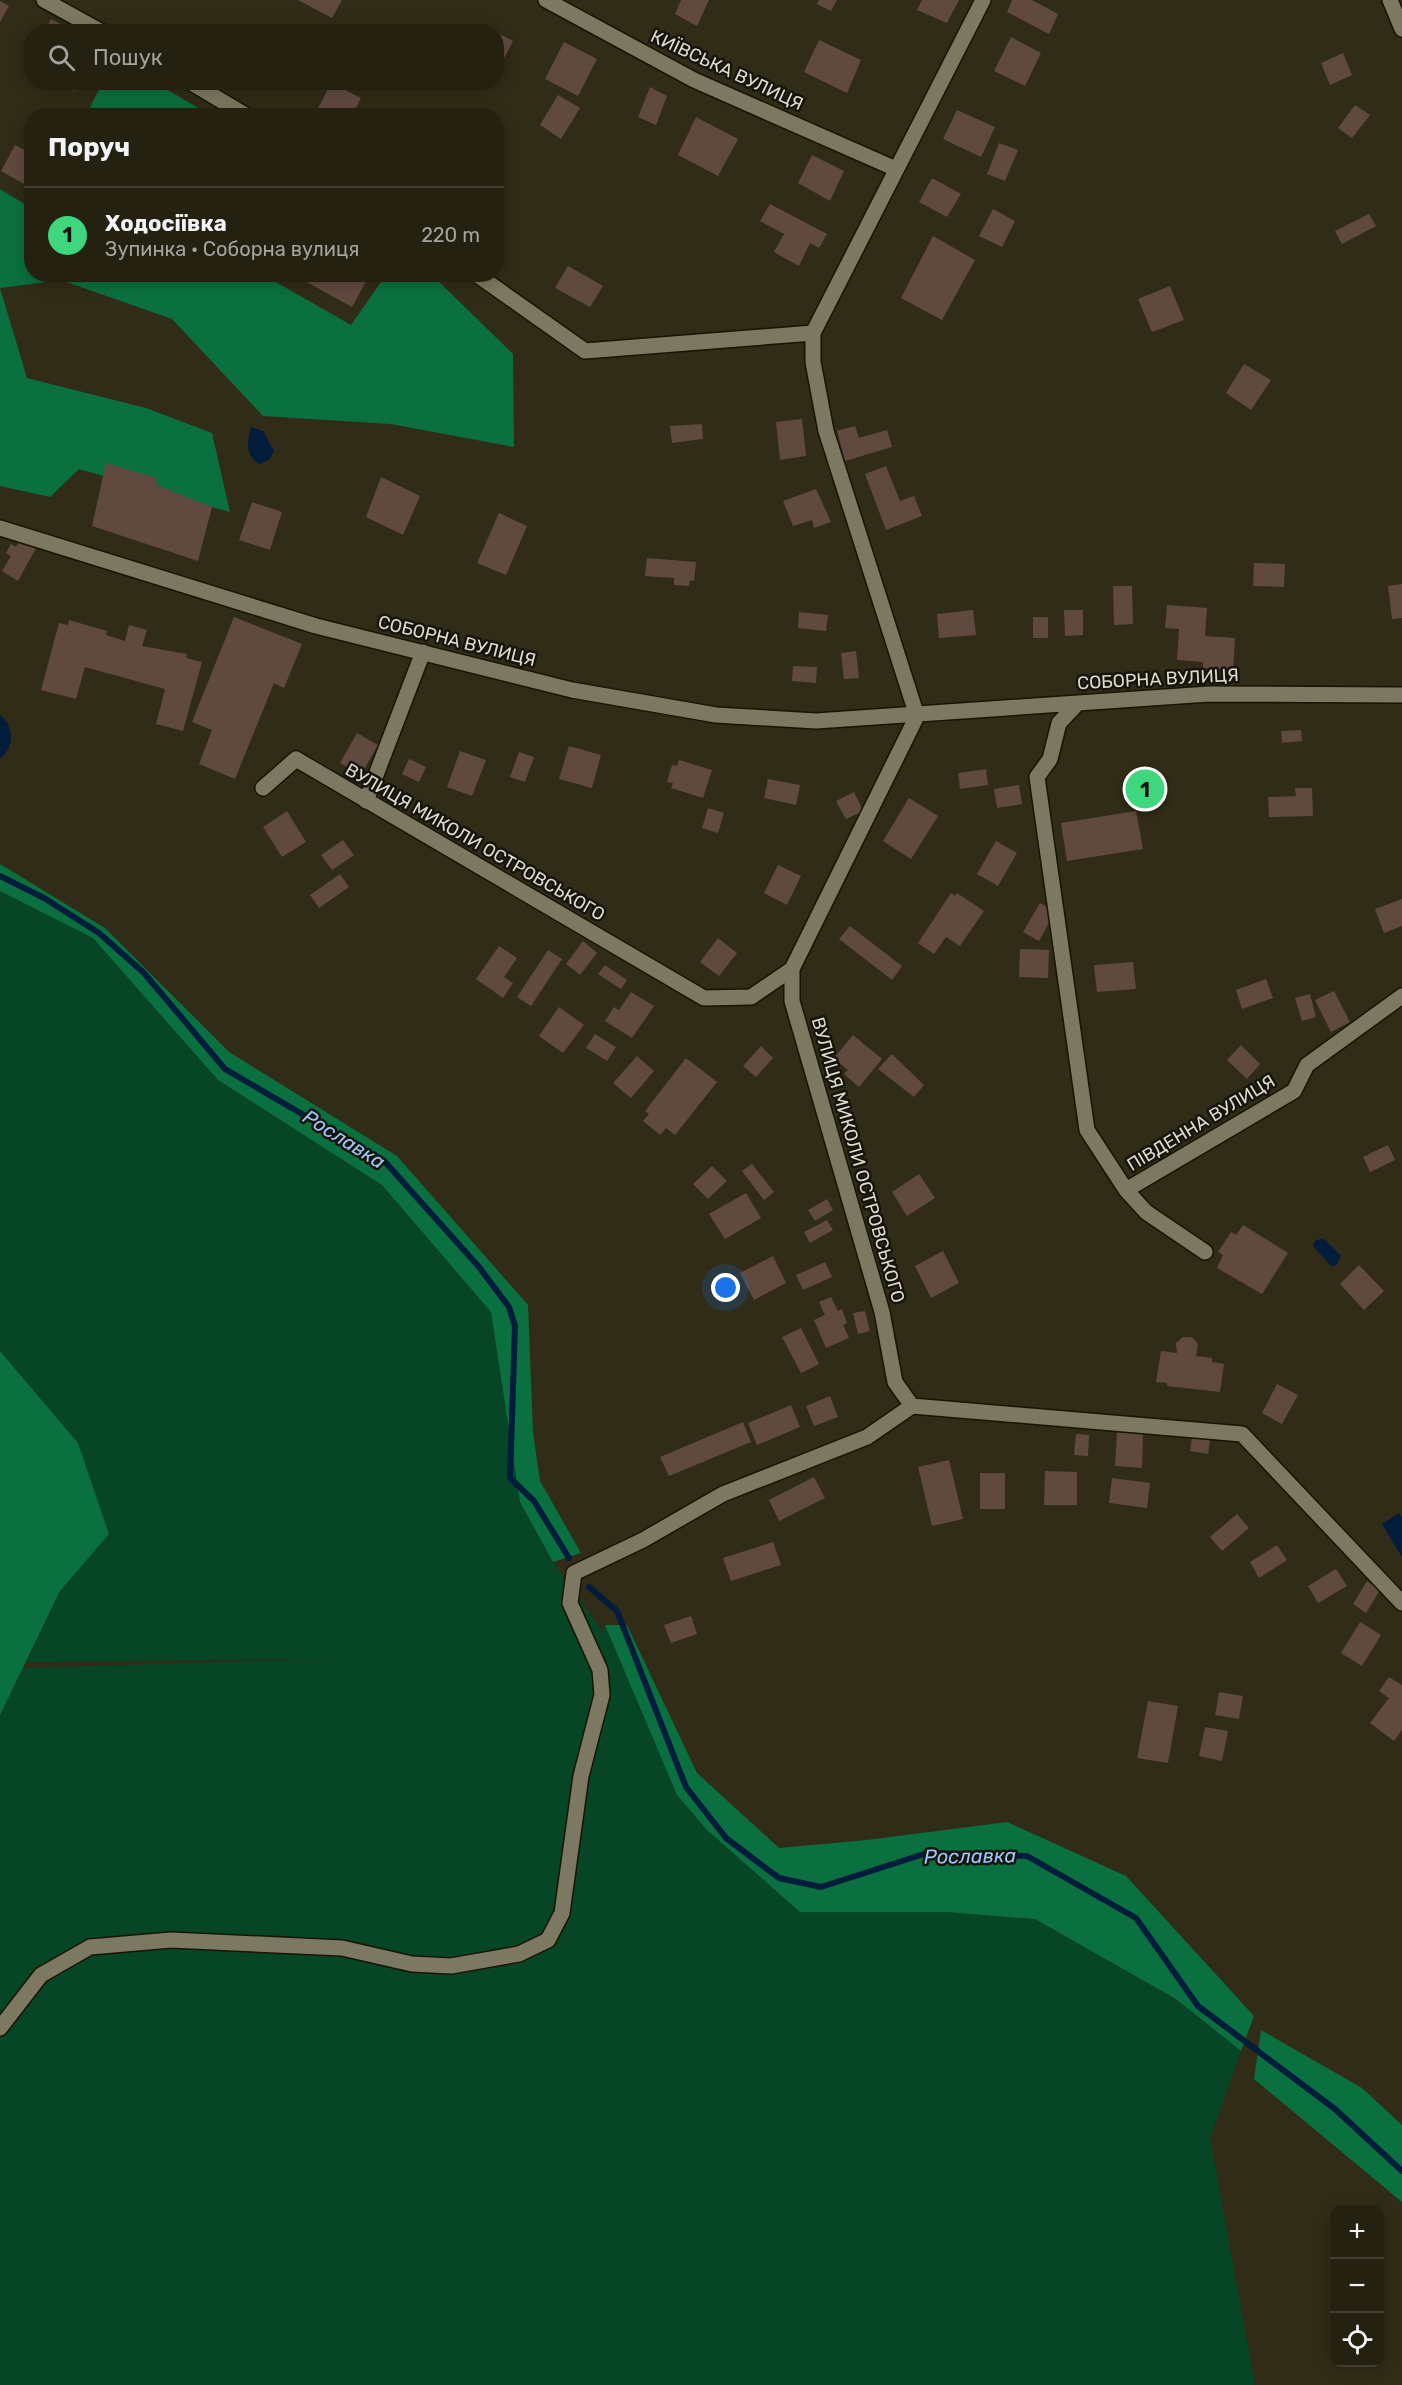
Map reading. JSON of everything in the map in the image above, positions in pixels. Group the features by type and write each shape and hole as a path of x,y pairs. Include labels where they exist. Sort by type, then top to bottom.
{"street":[{"path":"44,0 88,24"},
{"name":"КИЇВСЬКА ВУЛИЦЯ","path":"546,0 694,80 896,169"},
{"path":"792,969 917,716 826,431 813,362 813,333 983,0"},
{"path":"1390,0 1402,30"},
{"path":"203,90 234,108"},
{"path":"487,282 585,351 813,333"},
{"name":"СОБОРНА ВУЛИЦЯ","path":"0,528 316,626 572,690 716,715 816,721 917,716 1209,694 1402,695"},
{"path":"366,801 423,652"},
{"path":"1078,703 1059,723 1050,759 1037,777 1087,1130 1126,1190 1146,1212 1205,1252"},
{"name":"ВУЛИЦЯ МИКОЛИ ОСТРОВСЬКОГО","path":"263,788 296,759 704,998 751,996 792,969"},
{"name":"ВУЛИЦЯ МИКОЛИ ОСТРОВСЬКОГО","path":"792,969 792,1001 882,1312 895,1382 912,1406"},
{"name":"ПІВДЕННА ВУЛИЦЯ","path":"1126,1190 1294,1091 1307,1065 1402,996"},
{"path":"0,2028 41,1975 90,1947 171,1941 342,1948 412,1964 451,1966 519,1954 548,1940 562,1913 581,1776 602,1695 600,1670 570,1603 574,1573 643,1540 723,1494 867,1437 912,1406 1242,1434 1402,1603"}],"green space":[{"path":"99,90 168,90 198,108 90,108"},
{"path":"0,189 24,204 24,282 46,282 0,288"},
{"path":"67,282 276,282 351,325 381,282 439,282 513,354 514,447 391,424 263,416 172,319"},
{"path":"0,288 27,378 146,408 212,433 230,512 79,469 50,497 0,486"},
{"path":"0,864 105,928 229,1052 397,1156 528,1305 533,1432 540,1481 581,1553 553,1562 520,1502 491,1312 382,1185 218,1080 93,938 0,891"},
{"path":"0,891 93,938 218,1080 382,1185 491,1312 520,1502 553,1562 603,1632 605,1625 677,1795 706,1829 947,1912 1035,1919 1176,1999 1241,2051 1210,2138 1255,2385 0,2385 0,1715 23,1668 328,1659 26,1662 60,1591 109,1533 78,1443 0,1351"},
{"path":"0,1351 78,1443 109,1534 60,1591 0,1715"},
{"path":"605,1625 627,1625 697,1773 779,1848 867,1840 1007,1822 1126,1876 1254,2016 1241,2051 1176,1999 1035,1919 947,1912 800,1912 706,1829 677,1795"},
{"path":"1261,2030 1362,2088 1402,2125 1402,2202 1254,2079"}],"water":[{"path":"251,427 263,431 274,451 269,460 259,464 249,452"},
{"path":"0,715 8,725 11,737 8,749 0,759"},
{"path":"1323,1238 1341,1256 1337,1264 1332,1267 1313,1246 1315,1241"},
{"path":"1399,1513 1402,1517 1402,1557 1382,1524"}],"building":[{"path":"298,0 342,0 332,18"},
{"path":"681,0 709,0 697,26 675,14"},
{"path":"819,0 837,0 831,11 817,4"},
{"path":"922,0 959,0 947,23 917,10"},
{"path":"1012,0 1032,0 1058,14 1049,34 1007,12"},
{"path":"0,1 9,6 0,22"},
{"path":"51,19 60,24 48,24"},
{"path":"504,36 513,41 504,58"},
{"path":"1011,37 1041,53 1025,86 994,71"},
{"path":"819,40 861,60 847,93 804,72"},
{"path":"564,42 597,59 578,96 545,79"},
{"path":"1343,53 1352,75 1330,85 1321,63"},
{"path":"650,87 667,96 656,125 638,117"},
{"path":"327,90 345,90 361,98 356,108 318,108"},
{"path":"558,95 580,108 561,139 540,125"},
{"path":"1355,105 1370,115 1352,138 1338,128"},
{"path":"957,110 995,127 981,157 943,139"},
{"path":"696,117 738,139 718,176 678,155"},
{"path":"999,143 1018,150 1005,181 987,174"},
{"path":"15,145 24,150 24,184 1,171"},
{"path":"812,155 844,171 830,201 798,183"},
{"path":"932,178 961,194 947,217 919,202"},
{"path":"770,204 827,234 819,248 810,243 799,266 774,252 784,234 760,221"},
{"path":"993,209 1015,221 1002,247 979,236"},
{"path":"1369,214 1376,226 1342,244 1335,231"},
{"path":"933,236 975,260 942,320 901,298"},
{"path":"568,266 603,286 590,307 555,288"},
{"path":"307,282 366,282 352,307"},
{"path":"1170,286 1184,320 1152,332 1138,299"},
{"path":"1244,364 1271,380 1251,410 1226,393"},
{"path":"802,419 806,456 780,460 776,422"},
{"path":"702,424 703,439 672,443 670,426"},
{"path":"855,426 859,438 887,430 892,447 845,461 837,431"},
{"path":"106,463 157,478 156,485 212,507 198,561 92,526"},
{"path":"886,466 900,501 914,496 922,516 886,530 865,474"},
{"path":"381,477 420,496 403,535 366,517"},
{"path":"816,489 831,522 814,528 812,520 793,526 783,501"},
{"path":"252,502 282,512 270,550 239,540"},
{"path":"499,513 527,526 506,575 477,563"},
{"path":"21,539 36,548 18,581 2,571 11,556 6,553 11,544 16,547"},
{"path":"647,558 696,562 694,581 690,580 689,586 674,585 674,578 645,576"},
{"path":"1254,563 1285,564 1284,587 1253,586"},
{"path":"1402,584 1402,618 1392,619 1388,586"},
{"path":"1113,586 1132,586 1133,624 1114,625"},
{"path":"1167,605 1207,608 1205,636 1235,638 1233,670 1203,668 1203,662 1177,660 1179,629 1165,628"},
{"path":"973,610 976,635 939,638 937,614"},
{"path":"1064,610 1083,610 1083,635 1065,636"},
{"path":"799,612 828,615 826,631 798,628"},
{"path":"234,617 302,644 284,688 274,683 235,779 199,764 212,730 192,722"},
{"path":"1033,617 1048,617 1048,638 1033,638"},
{"path":"69,620 107,631 106,635 125,641 129,625 147,630 142,646 187,654 186,658 202,662 183,731 156,724 165,689 85,667 76,699 41,690 59,623 68,625"},
{"path":"856,651 859,678 844,679 841,653"},
{"path":"793,666 817,667 816,683 792,681"},
{"path":"1301,730 1302,741 1282,743 1281,731"},
{"path":"357,733 378,745 361,775 340,763"},
{"path":"569,746 601,755 592,788 559,779"},
{"path":"460,751 486,760 472,796 447,787"},
{"path":"519,752 534,757 525,782 510,777"},
{"path":"409,759 426,767 419,782 402,774"},
{"path":"679,760 712,770 703,798 671,788 673,783 667,782 672,765 677,766"},
{"path":"986,769 988,785 960,789 958,773"},
{"path":"768,779 800,785 796,805 764,798"},
{"path":"1019,785 1022,804 997,808 994,789"},
{"path":"1295,788 1312,788 1313,816 1269,817 1268,797 1296,796"},
{"path":"854,792 863,811 846,819 836,801"},
{"path":"909,798 938,816 911,859 883,841"},
{"path":"708,808 724,813 718,833 702,828"},
{"path":"287,811 306,842 282,857 263,827"},
{"path":"1136,811 1143,849 1067,861 1061,823"},
{"path":"343,840 354,855 332,870 321,855"},
{"path":"996,841 1017,853 998,886 977,874"},
{"path":"778,865 801,876 787,905 764,893"},
{"path":"340,874 349,887 319,908 310,895"},
{"path":"951,893 955,896 957,893 984,911 960,946 946,937 934,954 918,943"},
{"path":"1402,899 1402,926 1384,933 1375,909"},
{"path":"1040,903 1055,912 1039,941 1023,932"},
{"path":"850,926 902,966 892,980 839,939"},
{"path":"718,938 737,953 719,976 700,962"},
{"path":"583,941 597,953 580,975 566,964"},
{"path":"499,946 517,958 504,977 513,983 503,998 476,979"},
{"path":"1020,949 1049,950 1048,978 1019,977"},
{"path":"548,950 562,959 531,1006 517,997"},
{"path":"1133,962 1136,989 1097,992 1094,965"},
{"path":"605,965 627,980 621,989 598,974"},
{"path":"1266,979 1273,998 1242,1009 1236,990"},
{"path":"1334,991 1350,1022 1331,1032 1315,1000"},
{"path":"631,992 654,1006 632,1038 605,1021 614,1007 619,1010"},
{"path":"1310,994 1316,1017 1302,1021 1295,998"},
{"path":"559,1007 584,1025 563,1053 539,1036"},
{"path":"595,1034 616,1047 607,1061 586,1048"},
{"path":"853,1035 882,1059 859,1087 844,1074 848,1070 834,1058"},
{"path":"1241,1045 1260,1064 1247,1079 1227,1060"},
{"path":"761,1046 773,1058 756,1077 743,1066"},
{"path":"892,1054 924,1085 914,1097 878,1069"},
{"path":"637,1056 654,1071 631,1098 613,1083"},
{"path":"686,1058 717,1082 675,1135 666,1128 660,1135 643,1121 649,1114 645,1111"},
{"path":"1388,1145 1395,1160 1370,1172 1363,1157"},
{"path":"752,1164 774,1192 764,1200 742,1171"},
{"path":"712,1166 727,1181 708,1199 693,1184"},
{"path":"919,1174 935,1198 907,1216 892,1192"},
{"path":"746,1193 761,1218 725,1239 709,1214"},
{"path":"827,1199 833,1210 815,1221 808,1210"},
{"path":"827,1220 833,1230 810,1243 804,1232"},
{"path":"1243,1225 1288,1253 1262,1294 1217,1268 1223,1255 1218,1252 1231,1232 1236,1235"},
{"path":"943,1251 959,1283 931,1298 915,1266"},
{"path":"773,1256 786,1283 754,1300 740,1273"},
{"path":"825,1262 832,1277 803,1290 796,1275"},
{"path":"1359,1265 1384,1291 1364,1310 1340,1284"},
{"path":"831,1297 838,1311 842,1309 847,1323 843,1325 849,1338 826,1348 814,1320 825,1315 819,1302"},
{"path":"865,1311 870,1331 858,1334 853,1313"},
{"path":"801,1328 819,1364 801,1373 782,1337"},
{"path":"1183,1337 1192,1337 1198,1344 1196,1356 1212,1358 1212,1362 1224,1364 1220,1392 1167,1386 1167,1383 1156,1382 1161,1351 1177,1353 1176,1343"},
{"path":"1277,1384 1298,1395 1282,1424 1262,1413"},
{"path":"830,1396 838,1417 814,1426 806,1406"},
{"path":"791,1405 800,1427 757,1445 748,1423"},
{"path":"743,1422 751,1442 669,1476 660,1457"},
{"path":"1193,1431 1211,1434 1208,1454 1190,1451"},
{"path":"1117,1432 1143,1434 1142,1468 1115,1466"},
{"path":"1076,1434 1089,1435 1088,1456 1074,1455"},
{"path":"949,1460 963,1519 932,1526 918,1467"},
{"path":"1045,1471 1077,1472 1077,1505 1044,1505"},
{"path":"980,1473 1005,1473 1005,1509 980,1509"},
{"path":"814,1477 825,1498 779,1521 769,1500"},
{"path":"1112,1478 1150,1483 1147,1508 1109,1503"},
{"path":"1237,1514 1249,1528 1222,1551 1210,1537"},
{"path":"773,1542 781,1565 731,1581 723,1558"},
{"path":"1277,1545 1287,1560 1259,1578 1250,1562"},
{"path":"1336,1569 1347,1586 1318,1603 1308,1586"},
{"path":"1367,1581 1380,1590 1366,1613 1353,1604"},
{"path":"691,1616 697,1634 671,1643 664,1625"},
{"path":"1360,1622 1381,1635 1362,1666 1341,1653"},
{"path":"1389,1677 1402,1685 1402,1730 1394,1741 1370,1723 1389,1698 1379,1691"},
{"path":"1219,1692 1243,1696 1239,1719 1215,1715"},
{"path":"1148,1701 1178,1706 1168,1763 1137,1758"},
{"path":"1205,1727 1228,1731 1222,1761 1199,1756"}],"waterway":[{"name":"Рославка","path":"0,876 44,898 99,933 144,973 225,1069 386,1163 479,1267 509,1307 515,1326 510,1478 534,1501 569,1558"},
{"name":"Рославка","path":"589,1587 617,1611 686,1787 726,1838 779,1878 821,1887 927,1853 1027,1856 1136,1918 1198,2006 1335,2109 1402,2171"}],"place":[{"name":"Ходосіївка","path":"1145,789"}]}
